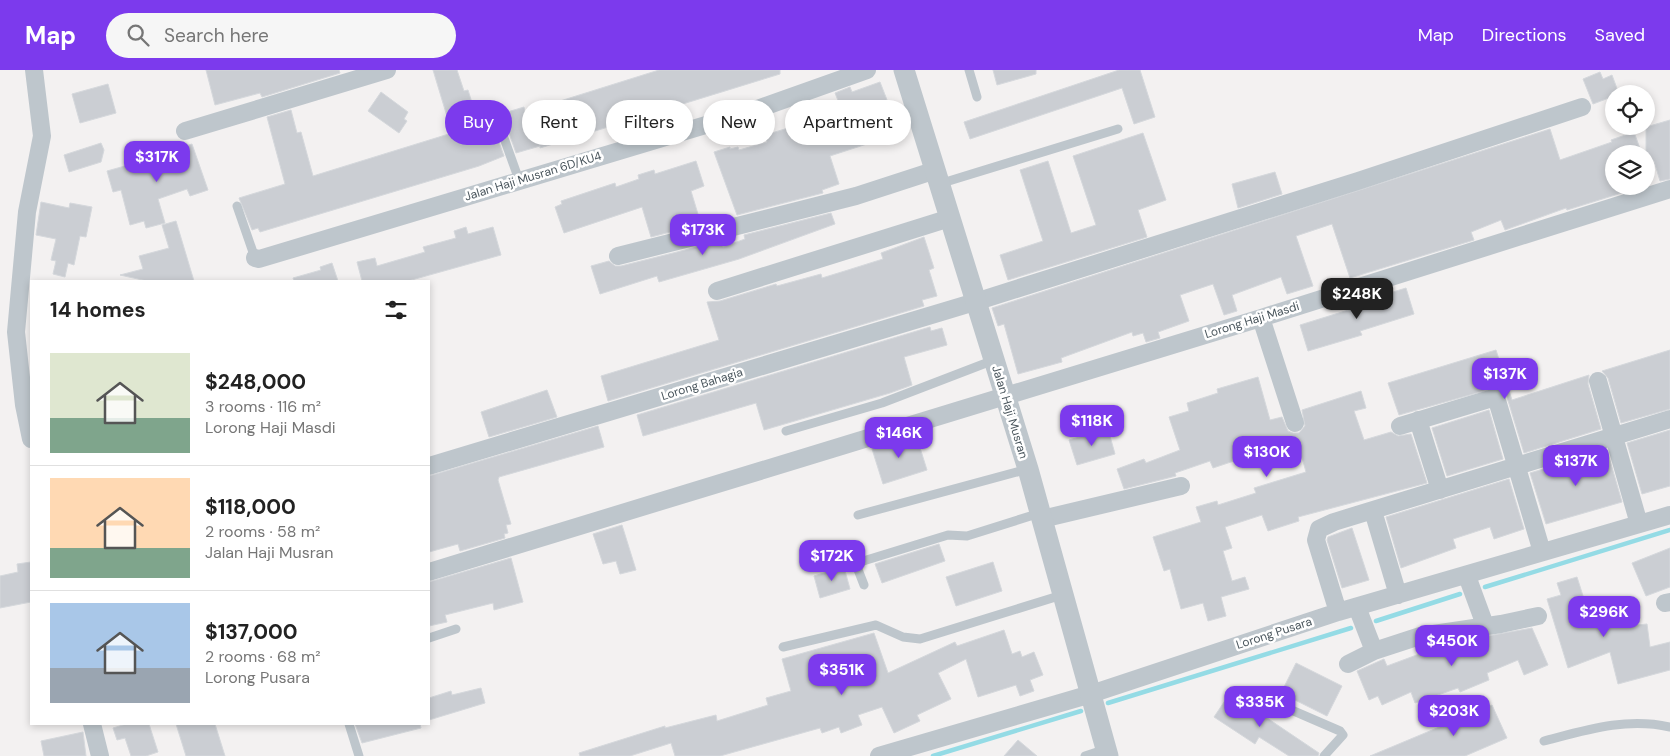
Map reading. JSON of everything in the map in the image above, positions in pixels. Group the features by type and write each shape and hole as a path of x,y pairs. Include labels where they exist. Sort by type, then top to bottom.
{"street":[{"path":"30,434 24,405 16,332 27,212 42,136 34,70"},
{"path":"185,131 387,70"},
{"name":"Jalan Haji Musran 6D/KU4","path":"255,258 259,260 519,180 750,112 868,70"},
{"name":"Jalan Haji Musran","path":"904,70 934,176 950,218 1028,469 1037,516 1062,595 1107,752"},
{"name":"Lorong Bahagia","path":"430,466 975,302 1358,181 1582,107"},
{"path":"618,256 910,180 934,176"},
{"name":"Lorong Haji Masdi","path":"430,572 1261,318 1670,189"},
{"path":"717,291 950,218"},
{"path":"1261,318 1295,424"},
{"path":"1598,381 1639,524"},
{"path":"1400,426 1496,397 1542,552"},
{"path":"1338,612 1316,540 1319,529 1334,522 1670,418"},
{"path":"1418,420 1440,490"},
{"path":"1037,516 1182,486"},
{"path":"1373,511 1398,595"},
{"name":"Lorong Pusara","path":"879,756 1091,694 1338,612 1467,576 1670,515"},
{"path":"1467,576 1485,625"},
{"path":"1356,607 1374,651"},
{"path":"1348,664 1374,651 1420,636 1538,616"},
{"path":"92,725 100,756"}],"lane":[{"path":"969,70 977,97"},
{"path":"934,176 1118,129"},
{"path":"506,145 519,180"},
{"path":"238,206 255,258"},
{"path":"786,431 882,403 994,360"},
{"path":"858,515 1028,469"},
{"path":"864,585 857,567 860,562 948,535 967,536 1014,521 1037,516"},
{"path":"783,647 876,625 903,637 920,639 1062,595"},
{"path":"430,638 456,629"},
{"path":"1266,699 1340,732 1343,736 1324,756"},
{"path":"1544,741 1597,727 1625,723 1650,723 1670,727"},
{"path":"349,725 358,756"},
{"path":"1085,756 1107,752"}],"building":[{"path":"206,70 339,70 340,73 262,97 260,93 215,105"},
{"path":"433,70 457,70 464,91 468,90 471,100 445,100 445,110"},
{"path":"659,70 780,70 780,74 693,101 606,100 606,128 596,131 596,100 563,100"},
{"path":"993,70 1036,70 1036,74 997,85"},
{"path":"1119,70 1140,70 1155,117 1134,124 1122,88 970,139 964,122"},
{"path":"1600,72 1603,79 1612,75 1616,85 1605,85 1605,99 1593,104 1583,79"},
{"path":"880,82 887,100 838,100 835,93 850,87 852,92"},
{"path":"108,84 116,113 80,123 72,94"},
{"path":"381,92 408,112 404,119 407,121 399,133 368,111"},
{"path":"522,108 522,145 550,145 516,153 512,142 512,111"},
{"path":"291,110 297,133 301,132 313,176 445,135 445,145 500,145 504,156 479,166 260,232 258,228 252,230 239,198 285,184 267,117"},
{"path":"1670,120 1670,179 1660,181 1655,164 1655,145 1646,145 1646,135 1655,135 1655,124"},
{"path":"785,129 785,145 864,145 830,156 839,184 822,190 823,193 737,215 714,152 730,147 730,149 738,147 739,150 756,145 775,145 775,132"},
{"path":"1550,129 1560,160 1612,142 1611,140 1625,135 1635,135 1639,145 1605,145 1605,195 1615,195 1567,210 1566,208 1505,230 1501,220 1471,232 1474,240 1350,278 1332,224 1296,236 1313,286 1287,294 1281,277 1232,295 1237,311 1224,315 1213,284 1180,295 1189,321 1158,332 1160,338 1146,342 1143,333 1133,336 1132,332 1061,358 1062,362 1018,374 1004,324 998,326 992,308"},
{"path":"1143,133 1166,200 1138,210 1147,237 1008,280 1000,255 1043,241 1020,170 1048,161 1071,233 1096,225 1073,156"},
{"path":"101,143 104,150 101,162 69,172 64,155"},
{"path":"192,144 208,190 190,196 187,189 158,199 165,223 146,228 144,221 130,225 121,190 113,192 107,171 164,155 164,153"},
{"path":"696,161 704,186 691,191 701,224 651,237 642,207 564,233 555,207 562,204 561,201 615,183 616,187 639,179 638,175 654,170 655,174"},
{"path":"1275,172 1282,194 1238,208 1232,184"},
{"path":"41,202 69,208 70,203 92,207 86,237 80,236 74,265 68,263 65,277 53,274 56,261 51,260 56,239 36,235"},
{"path":"831,213 835,224 739,259 659,282 657,276 600,294 591,266 609,261 615,266 621,266 721,241 723,247 745,239 744,235"},
{"path":"176,221 194,280 142,280 120,275 143,269 139,256 169,248 162,225"},
{"path":"466,227 468,234 493,227 501,255 412,280 362,280 357,262 375,258 377,266 425,252 423,247 456,238 454,231"},
{"path":"924,237 934,268 929,270 937,296 922,300 924,306 608,401 601,376 719,340 707,302 720,301 776,284 777,286 821,274 822,278 883,259 881,253"},
{"path":"332,263 338,280 294,280 293,278 321,270 320,267"},
{"path":"1406,288 1414,314 1360,331 1362,335 1308,351 1300,325 1371,303 1370,299"},
{"path":"930,327 931,331 942,328 947,345 904,357 912,385 764,430 756,403 643,436 637,415"},
{"path":"1496,350 1512,400 1589,375 1588,384 1601,429 1524,453 1506,394 1498,387 1399,415 1388,383"},
{"path":"1670,350 1670,409 1621,423 1608,378 1602,371"},
{"path":"1258,377 1270,420 1282,417 1288,431 1293,433 1299,433 1305,426 1302,410 1361,391 1366,408 1354,411 1364,440 1391,432 1398,436 1411,434 1427,483 1298,517 1299,521 1268,531 1262,515 1225,527 1232,548 1223,551 1232,581 1245,577 1249,589 1221,597 1226,616 1208,621 1203,603 1181,609 1170,569 1164,571 1153,537 1201,522 1196,507 1217,501 1218,505 1256,493 1254,488 1306,472 1297,440 1213,468 1210,461 1175,473 1176,476 1124,489 1117,469 1144,459 1146,463 1180,450 1169,417 1189,411 1187,403 1218,393 1217,389"},
{"path":"547,390 557,417 489,437 481,412"},
{"path":"1489,410 1503,459 1447,476 1432,428"},
{"path":"598,426 604,447 499,477 498,480 511,524 506,525 508,533 504,534 505,538 460,551 458,544 430,552 430,476"},
{"path":"1108,429 1115,454 1077,465 1069,440"},
{"path":"1670,430 1670,486 1642,494 1627,443"},
{"path":"916,435 927,470 883,484 872,449"},
{"path":"1607,450 1622,502 1546,524 1530,473"},
{"path":"1509,479 1524,529 1494,539 1490,527 1453,539 1456,548 1401,568 1386,517"},
{"path":"622,525 636,570 620,574 616,561 603,564 593,534"},
{"path":"1352,528 1369,580 1342,588 1327,540 1328,537"},
{"path":"939,544 945,561 882,583 875,564"},
{"path":"1670,548 1670,587 1646,596 1632,563"},
{"path":"511,558 523,602 494,610 493,603 445,615 447,622 430,626 430,582"},
{"path":"30,562 30,602 0,608 0,576 18,572 17,564"},
{"path":"993,562 1002,591 956,606 946,577"},
{"path":"844,567 850,589 820,598 814,576"},
{"path":"1577,577 1593,627 1597,625 1599,629 1647,624 1650,647 1670,642 1670,670 1618,684 1610,652 1568,668 1547,599 1561,595 1557,583"},
{"path":"1532,628 1548,665 1524,675 1518,660 1487,673 1489,680 1460,692 1458,688 1415,703 1411,692 1382,705 1378,696 1369,700 1357,671 1384,659 1387,666 1449,643"},
{"path":"1004,630 1012,654 1020,651 1022,657 1034,652 1043,675 1030,680 1034,691 1020,696 1016,685 978,697 966,659 938,673 951,699 917,715 920,721 894,733 882,707 858,715 862,725 841,733 839,727 822,733 820,728 720,756 675,756 671,743 630,756 580,756 579,753 665,726 665,728 716,715 717,721 768,705 766,698 791,691 782,659 874,633 888,673 955,642 957,646"},
{"path":"1296,663 1342,686 1327,716 1281,693"},
{"path":"481,688 485,703 430,720 430,698 451,691 452,695"},
{"path":"1230,693 1319,753 1318,756 1289,756 1259,737 1255,744 1214,717"},
{"path":"1492,705 1507,738 1465,756 1370,756"},
{"path":"123,725 149,725 158,752 146,756 131,756 125,738 117,740 113,728"},
{"path":"176,725 215,725 225,756 186,756"},
{"path":"355,725 420,725 421,728 362,743"},
{"path":"83,732 86,756 44,756 41,741"},
{"path":"1018,740 1037,756 1004,756"}],"waterway":[{"path":"1485,587 1670,530"},
{"path":"1376,621 1460,594"},
{"path":"1108,703 1351,628"},
{"path":"933,756 1081,711"}]}
